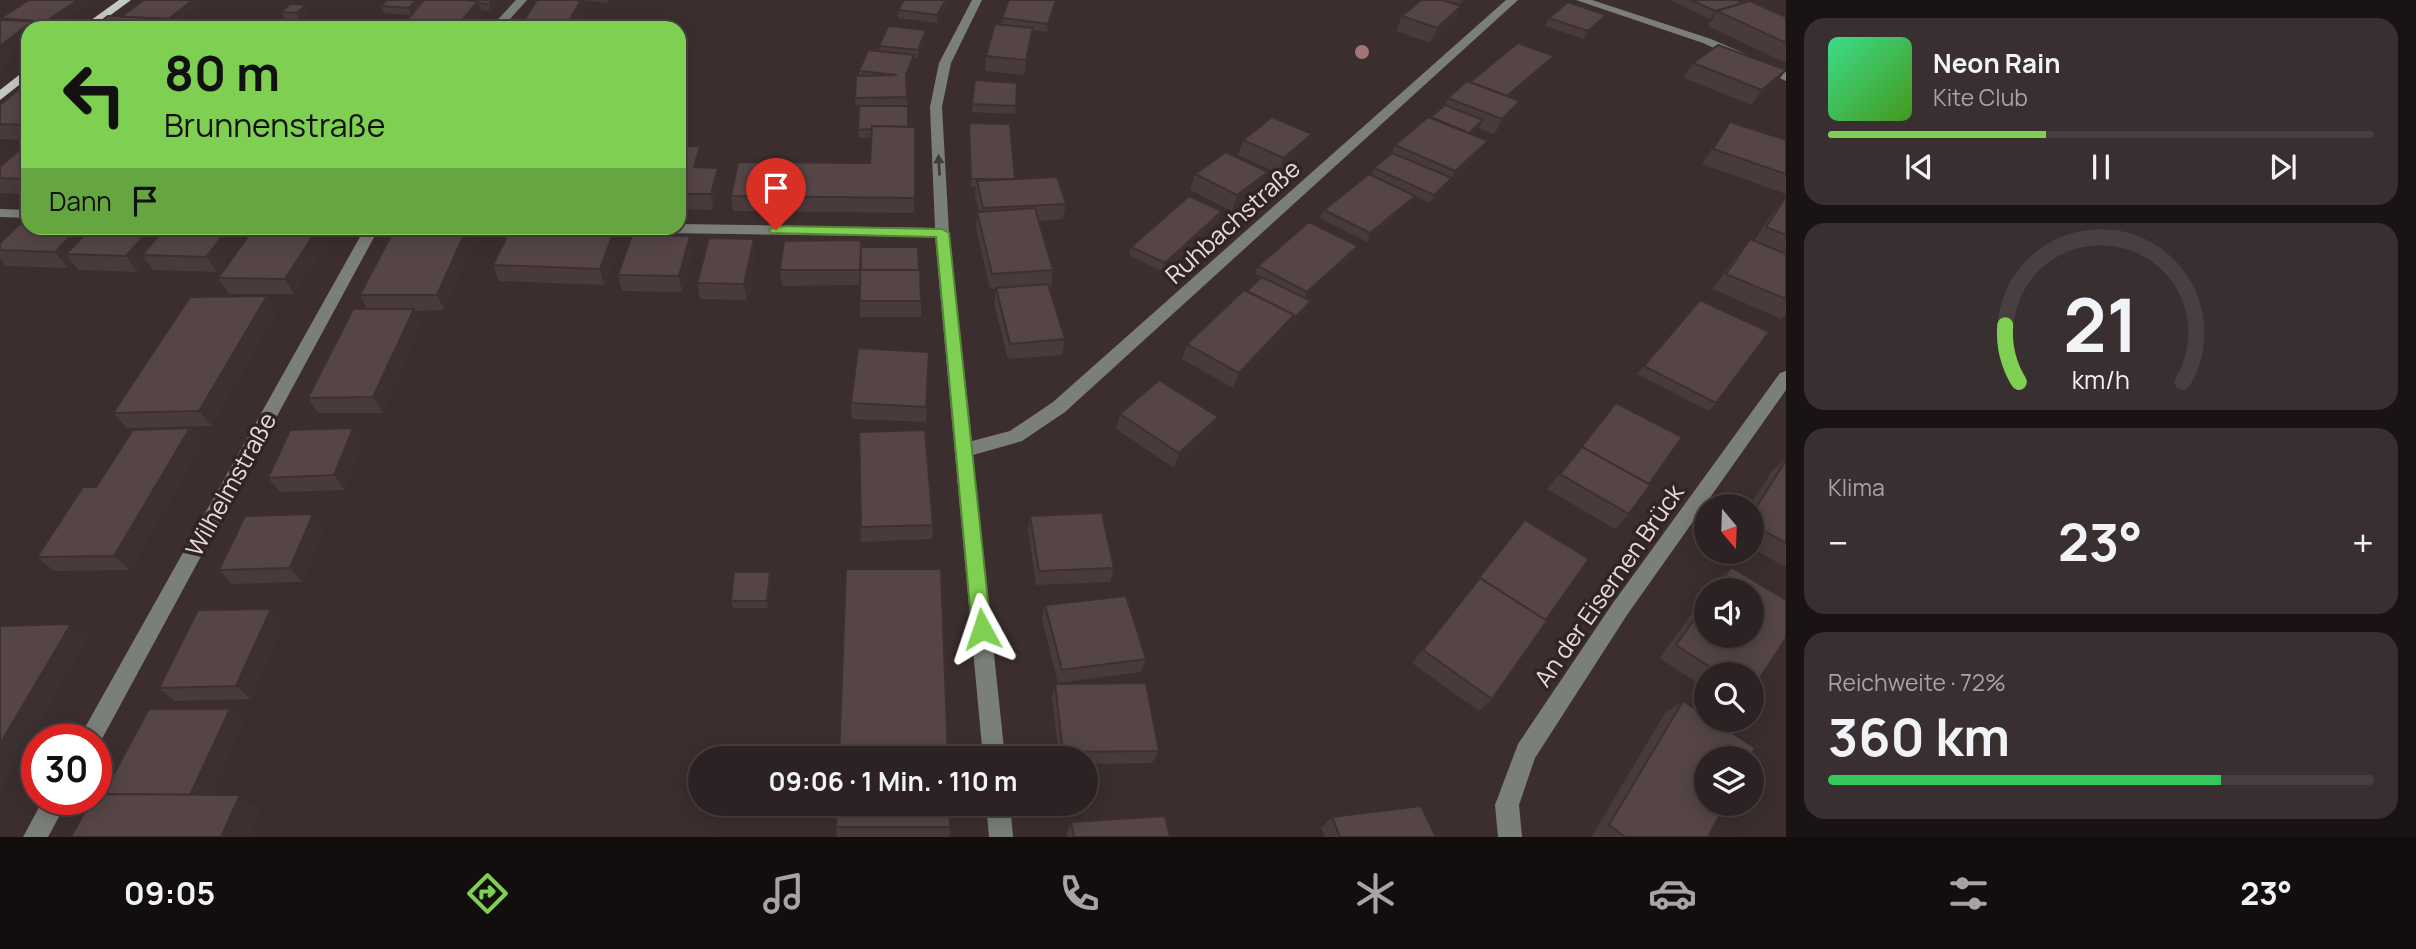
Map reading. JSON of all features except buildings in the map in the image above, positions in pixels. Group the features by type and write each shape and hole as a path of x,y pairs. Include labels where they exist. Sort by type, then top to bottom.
{"main road":[{"path":"96,21 125,0"},
{"path":"0,96 21,78"}],"street":[{"path":"502,21 522,0"},
{"path":"977,0 945,63 936,107 942,233 966,450 993,746"},
{"name":"Ruhbachstraße","path":"966,450 1016,436 1059,407 1513,0"},
{"path":"1581,0 1707,41 1786,77"},
{"path":"0,213 21,214"},
{"path":"686,228 942,233"},
{"name":"Wilhelmstraße","path":"98,724 368,235"},
{"name":"An der Eisernen Brück","path":"1510,837 1507,805 1526,752 1620,609 1786,376"},
{"path":"35,837 47,815"},
{"path":"999,816 1001,837"}],"route":[{"path":"776,230 942,233 982,629"}]}
